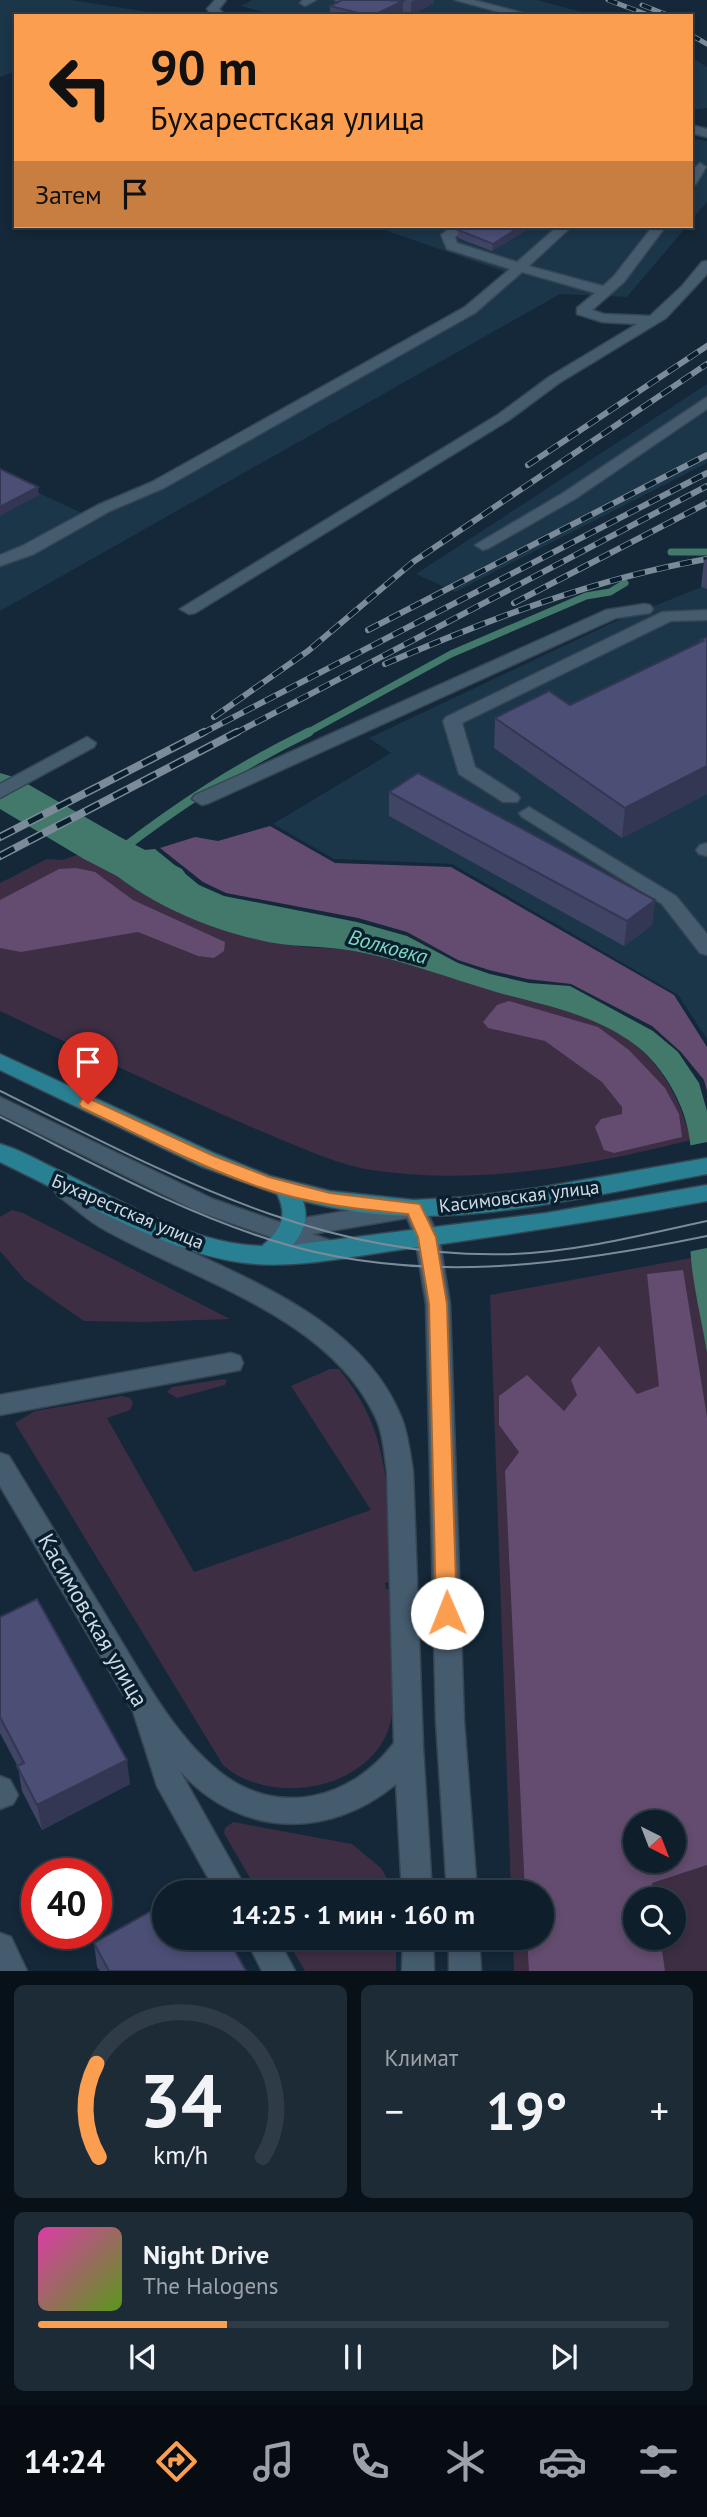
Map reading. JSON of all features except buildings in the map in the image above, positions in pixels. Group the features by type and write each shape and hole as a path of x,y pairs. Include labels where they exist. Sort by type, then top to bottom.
{"main road":[{"path":"0,1061 196,1155 285,1188 330,1199 414,1209"},
{"name":"Бухарестская улица","path":"0,1152 161,1229 206,1245 244,1254 333,1250 427,1237"},
{"name":"Касимовская улица","path":"414,1209 538,1196 707,1166"},
{"path":"266,1255 286,1231 295,1211 285,1188"},
{"name":"Касимовская улица","path":"427,1237 631,1208 707,1193"}],"street":[{"path":"218,14 212,9 221,0"},
{"path":"340,0 396,14"},
{"path":"460,0 520,14"},
{"path":"693,178 700,167"},
{"path":"459,228 448,235 452,246 605,292"},
{"path":"0,561 28,550 104,508 158,485 470,310 564,228"},
{"path":"652,320 602,318 582,311 619,279 658,228"},
{"path":"189,609 504,417 554,380 652,320 687,289 707,265"},
{"path":"483,545 569,496 707,402"},
{"path":"202,799 612,614 644,609"},
{"path":"510,798 466,770 452,721 668,616 707,615"},
{"path":"0,792 87,743"},
{"path":"530,813 669,900 707,948"},
{"path":"0,1105 205,1205 286,1231 333,1250"},
{"path":"51,1178 111,1223 277,1307 313,1329 336,1347 365,1377 385,1409 396,1438 400,1471 416,1880"},
{"path":"286,1231 414,1209 427,1237 438,1304 450,1721 461,1880"},
{"path":"0,1405 231,1363"},
{"name":"Касимовская улица","path":"0,1463 146,1707 167,1777 226,1880"},
{"path":"146,1707 211,1782 238,1800 285,1812 324,1810 356,1798 386,1776 409,1747"},
{"path":"0,1789 3,1795 0,1796"},
{"path":"0,1948 11,1971"},
{"path":"267,1950 279,1971"},
{"path":"418,1950 418,1971"},
{"path":"464,1950 465,1971"}],"shaded area":[{"path":"0,0 71,0 162,14 14,14 14,72 0,77"},
{"path":"252,0 537,0 589,14 271,14 241,6"},
{"path":"693,58 707,67 707,108 693,110"},
{"path":"693,138 707,141 707,202 693,218"},
{"path":"379,228 685,228 627,297 560,294 0,611 0,475 95,519 474,300 505,272"},
{"path":"707,384 707,463 455,592 416,574"},
{"path":"707,585 707,1039 678,995 452,864 334,859 273,824 391,753 369,738 616,621"},
{"path":"270,826 335,863 451,867 674,995 707,1047 707,1091 704,1080 681,1052 652,1026 571,984 527,979 489,970 458,960 407,932 358,918 226,893 203,882 160,848 195,837 218,841"},
{"path":"88,851 134,888 212,925 297,946 348,950 397,961 565,1011 610,1028 636,1045 664,1077 677,1101 691,1140 612,1158 532,1171 452,1176 371,1170 328,1158 256,1129 0,1011 0,883 47,859 63,860"},
{"path":"76,868 95,872 133,900 225,942 224,951 214,958 198,956 138,932 21,952 0,948 0,900 59,869"},
{"path":"509,1001 598,1027 629,1050 665,1088 679,1114 682,1137 614,1153 604,1150 595,1127 601,1119 622,1114 622,1107 602,1082 545,1041 488,1028 483,1022 497,1005"},
{"path":"12,1210 23,1213 230,1319 84,1321 25,1280 0,1251 0,1217"},
{"path":"691,1258 707,1353 707,1971 514,1971 513,1950 554,1950 554,1880 511,1880 490,1295"},
{"path":"683,1270 707,1417 707,1865 686,1872 686,1810 623,1810 623,1873 683,1873 652,1883 652,1887 623,1887 623,1950 662,1950 665,1971 529,1971 528,1950 554,1950 554,1880 524,1880 505,1471 519,1452 499,1425 499,1396 527,1375 564,1411 577,1395 571,1380 599,1346 637,1394 659,1386 647,1274"},
{"path":"330,1369 339,1369 357,1394 379,1444 384,1470 389,1524 390,1582 385,1583 386,1589 390,1589 392,1714 384,1739 368,1760 347,1775 322,1784 296,1788 269,1786 244,1779 223,1765 15,1423 35,1411 122,1396 130,1398 133,1403 130,1410 107,1418 194,1572 371,1510 291,1386"},
{"path":"227,1380 225,1385 177,1398 167,1392 172,1387"},
{"path":"233,1822 352,1844 381,1868 388,1880 251,1880 224,1833 225,1828"},
{"path":"293,1950 396,1950 396,1971 305,1971"}],"water":[{"path":"106,841 133,851 155,849 199,885 224,896 357,922 407,936 458,963 490,974 529,983 570,986 653,1031 678,1052 699,1083 707,1111 707,1353 691,1259 692,1163 687,1125 667,1081 641,1050 619,1034 585,1018 408,964 342,949 271,943 212,927 146,895 125,882 88,851"}],"pier":[{"path":"707,1142 707,1248 687,1252 688,1146"}],"waterway":[{"path":"671,552 707,552"},
{"path":"305,734 451,654 586,596 610,592 625,583"},
{"path":"117,853 210,787 309,732"},
{"name":"Волковка","path":"0,788 102,848 164,880"}],"tram line":[{"path":"0,1091 123,1152 248,1206 311,1227 376,1243 444,1252 514,1254 587,1246 707,1221"},
{"path":"0,1117 133,1184 201,1214 271,1240 325,1254 379,1263 434,1267 489,1266 598,1256 707,1236"}],"railway":[{"path":"608,0 646,14"},
{"path":"642,5 665,14"},
{"path":"693,36 707,44"},
{"path":"528,465 707,346"},
{"path":"214,717 308,651 413,562 707,364"},
{"path":"368,630 707,455"},
{"path":"201,734 707,473"},
{"path":"234,734 707,486"},
{"path":"514,603 707,503"},
{"path":"385,664 543,602 665,567 707,559"},
{"path":"0,837 204,732"},
{"path":"0,856 237,732"}],"route":[{"path":"88,1104 208,1160 265,1182 330,1199 414,1209 427,1237 438,1304 447,1613"}]}
